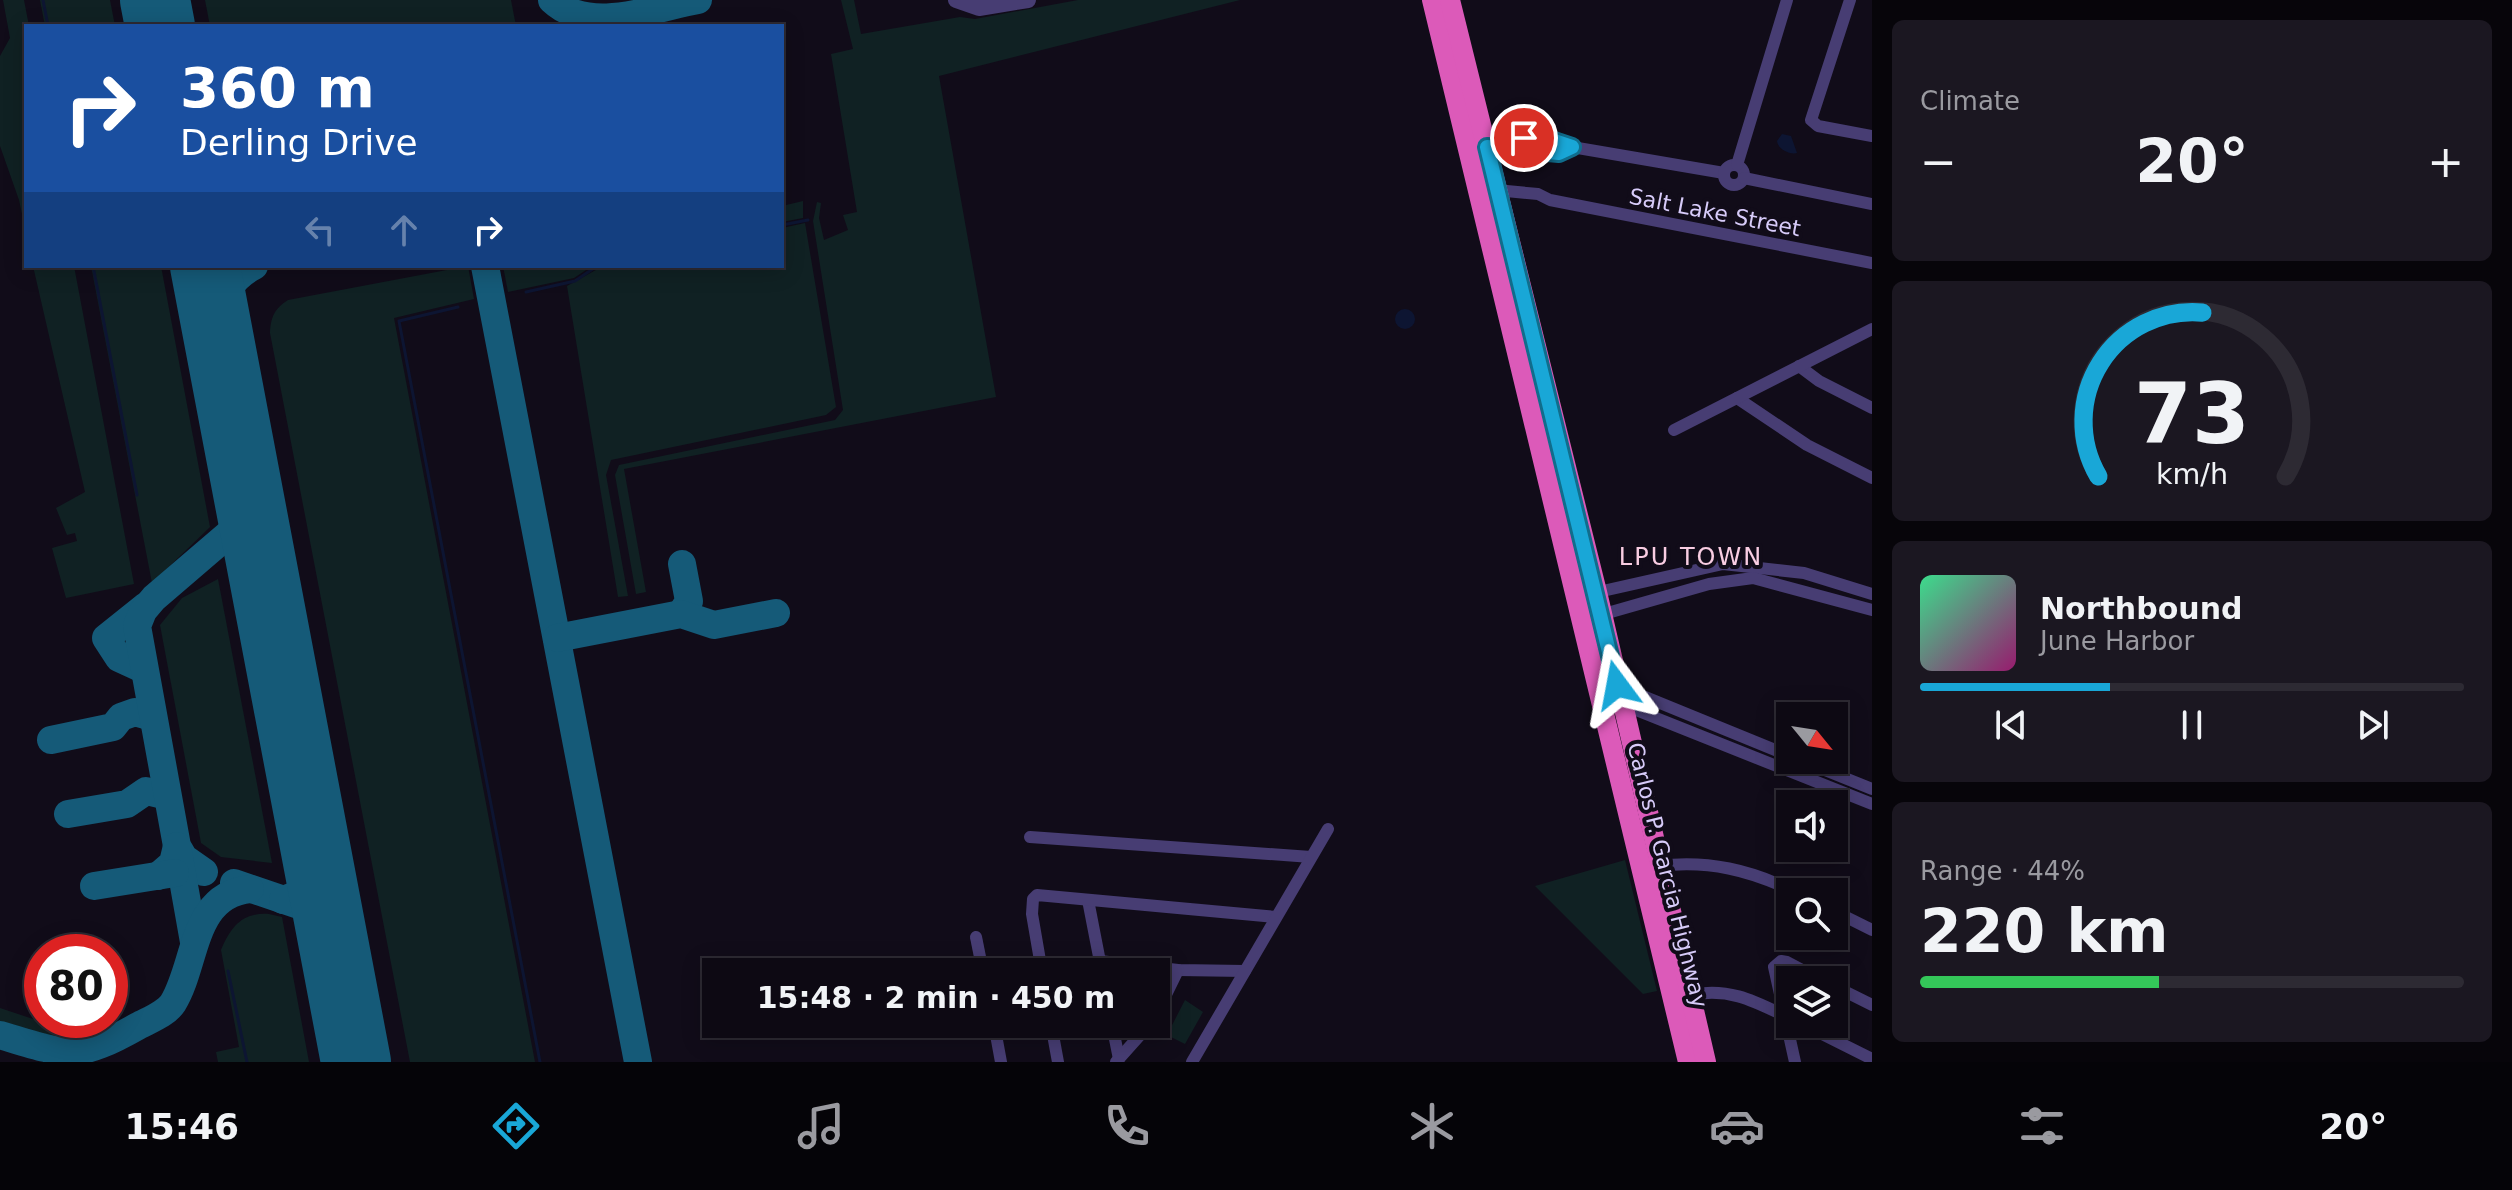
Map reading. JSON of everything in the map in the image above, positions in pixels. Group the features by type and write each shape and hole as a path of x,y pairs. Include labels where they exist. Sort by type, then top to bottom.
{"highway":[{"name":"Carlos P. Garcia Highway","path":"1432,0 1476,143 1497,194 1597,592 1609,697"},
{"name":"Carlos P. Garcia Highway","path":"1450,0 1476,143 1581,620 1609,697 1682,997 1706,1062"},
{"name":"Carlos P. Garcia Highway","path":"1639,820 1659,866 1682,997 1688,1062"}],"street":[{"path":"956,0 979,8 1028,0"},
{"path":"1737,165 1787,0"},
{"path":"1850,0 1811,122 1818,126 1872,135"},
{"path":"1476,143 1559,153 1572,147 1724,173"},
{"path":"1744,178 1742,168 1737,165 1729,166 1724,173 1726,181 1733,185 1744,178 1872,204"},
{"name":"Salt Lake Street","path":"1497,194 1550,200 1872,263"},
{"path":"1674,430 1872,329"},
{"path":"1799,366 1819,381 1872,408"},
{"path":"1737,398 1807,445 1872,478"},
{"path":"1576,597 1723,564 1788,570 1872,594"},
{"path":"1581,620 1709,584 1753,578 1872,610"},
{"path":"1609,697 1678,711 1776,750"},
{"path":"1609,697 1872,804"},
{"path":"1674,724 1678,711"},
{"path":"1835,774 1872,789"},
{"path":"1192,1062 1328,829"},
{"path":"1030,837 1311,857"},
{"path":"1659,866 1708,864 1736,869 1776,885"},
{"path":"1040,958 1032,914 1034,897 1276,917"},
{"path":"1088,900 1099,958"},
{"path":"1848,918 1872,930"},
{"path":"976,937 980,958"},
{"path":"1776,975 1774,967 1781,961 1795,966"},
{"path":"1170,970 1245,971"},
{"path":"1170,986 1178,970"},
{"path":"1682,997 1733,993 1776,1012"},
{"path":"1848,993 1872,1005"},
{"path":"997,1038 1001,1062"},
{"path":"1054,1038 1058,1062"},
{"path":"1114,1038 1117,1061"},
{"path":"1117,1061 1138,1038"},
{"path":"1790,1038 1795,1062"},
{"path":"1830,1038 1872,1059"}],"shaded area":[{"path":"3,0 24,0 29,24 24,24 24,224 0,146 0,56 10,38"},
{"path":"40,0 110,0 115,24 45,24"},
{"path":"205,0 511,0 516,24 210,24"},
{"path":"841,0 854,0 861,34 960,17 975,19 1078,0 1240,0 939,76 996,397 624,469 646,592 636,594 615,475 619,465 835,420 843,410 813,221 817,202 821,203 819,218 824,240 848,230 843,215 857,212 831,54 853,49"},
{"path":"803,201 803,218 784,222 784,206"},
{"path":"805,223 836,407 826,415 611,460 606,475 628,596 618,597 567,286 599,268 784,268 784,228"},
{"path":"33,268 74,268 134,584 66,598 52,548 77,541 75,533 67,535 56,508 85,492"},
{"path":"91,268 161,268 210,527 152,583"},
{"path":"468,268 474,299 394,318 535,1062 410,1062 270,333 274,314 288,300"},
{"path":"503,268 589,268 574,278 508,292"},
{"path":"218,579 272,863 221,857 201,843 160,625 182,598"},
{"path":"1625,860 1657,991 1643,994 1535,886"},
{"path":"252,915 282,917 309,1062 218,1062 216,1052 239,1047 221,950 239,922"},
{"path":"1185,1000 1203,1012 1185,1044 1170,1036 1170,1029"},
{"path":"0,1008 24,1016 24,1033 0,1025"},
{"path":"41,1038 81,1038 53,1042"}],"water":[{"path":"1782,134 1791,136 1797,153 1779,147 1777,141"},
{"path":"1405,309 1412,312 1415,319 1412,326 1405,329 1398,326 1395,319 1398,312"}],"waterway":[{"path":"43,0 48,24"},
{"path":"784,225 808,220"},
{"path":"93,268 137,495"},
{"path":"526,292 575,281 594,268"},
{"path":"458,307 399,321 540,1062"},
{"path":"228,971 247,1062"}],"taxiway":[{"path":"552,0 584,16 603,17 642,13 698,0"},
{"path":"216,323 228,290 239,276 251,268"},
{"path":"485,268 638,1062"},
{"path":"204,872 184,858 177,846 137,626 143,611 154,598 252,514"},
{"path":"681,614 689,601 682,564"},
{"path":"143,669 119,658 106,638 146,606"},
{"path":"557,638 681,614 714,625 776,613"},
{"path":"51,740 113,727 121,717 135,712 152,717"},
{"path":"68,814 127,804 146,791 167,796"},
{"path":"158,876 173,863 177,846 194,942"},
{"path":"283,900 309,890 320,871"},
{"path":"94,886 175,873"},
{"path":"234,883 328,915"},
{"path":"0,1035 56,1050 84,1050 157,1016 173,1003 181,987 206,917 216,904 231,894 250,889"}],"runway":[{"path":"155,0 160,24"},
{"path":"205,268 356,1062"}],"district":[{"name":"LPU TOWN","path":"1691,557"}],"route":[{"path":"1524,138 1554,141 1572,147 1559,153 1487,147 1597,592 1617,685"}]}
